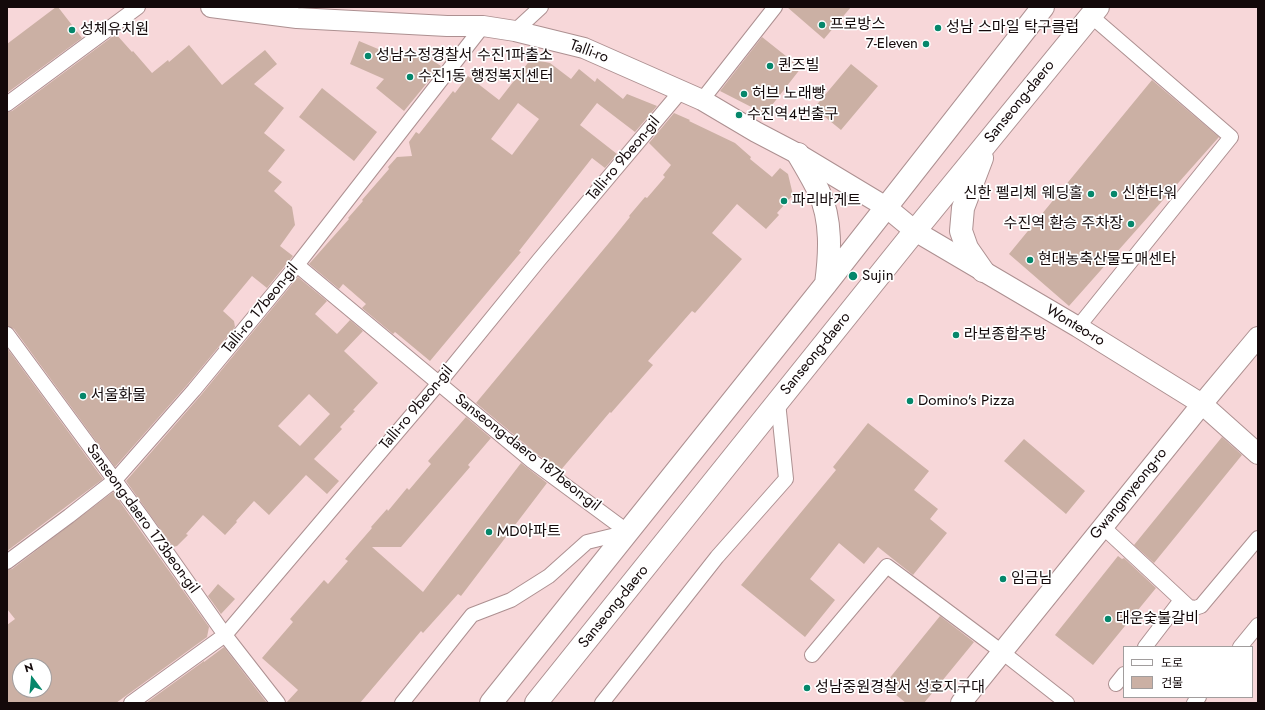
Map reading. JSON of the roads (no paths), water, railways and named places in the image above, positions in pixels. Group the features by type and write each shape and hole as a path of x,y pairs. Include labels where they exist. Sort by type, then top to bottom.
{"main road":[{"name":"Talli-ro","path":"211,7 298,18 447,26 483,26 515,31 584,48 702,100 886,206"},
{"path":"491,703 826,284 1043,7"},
{"name":"Sanseong-daero","path":"536,703 915,231 1094,12"},
{"path":"983,271 966,248 961,231 963,208 987,143"},
{"path":"798,154 819,193 825,211 829,237 829,263 826,284"},
{"name":"Wonteo-ro","path":"886,206 915,231 1078,327 1202,404 1257,450"},
{"name":"Gwangmyeong-ro","path":"961,703 1202,404 1258,337"}],"street":[{"path":"7,104 138,7"},
{"path":"515,31 540,7"},
{"path":"702,100 775,7"},
{"path":"1078,327 1231,137 1094,12"},
{"name":"Talli-ro 17beon-gil","path":"7,562 115,480 194,390 297,265 483,26"},
{"name":"Talli-ro 9beon-gil","path":"131,703 225,635 439,383 539,260 681,91"},
{"name":"Sanseong-daero 187beon-gil","path":"297,265 532,461 628,532"},
{"name":"Sanseong-daero 173beon-gil","path":"7,334 115,480 225,635 278,703"},
{"path":"602,703 717,557 786,479 778,402"},
{"path":"1103,527 1181,600 1189,607 1195,608 1201,606 1258,538"},
{"path":"402,703 472,616 511,600 549,576 587,542 628,532"},
{"path":"812,655 887,566 1002,652 1067,703"},
{"path":"1146,646 1181,600"},
{"path":"1241,646 1258,625"}],"place":[{"name":"프로방스","path":"822,25"},
{"name":"성남 스마일 탁구클럽","path":"938,28"},
{"name":"성체유치원","path":"72,30"},
{"name":"7-Eleven","path":"926,44"},
{"name":"성남수정경찰서 수진1파출소","path":"368,56"},
{"name":"퀸즈빌","path":"770,66"},
{"name":"수진1동 행정복지센터","path":"410,77"},
{"name":"허브 노래빵","path":"744,94"},
{"name":"수진역4번출구","path":"739,115"},
{"name":"신한 펠리체 웨딩홀","path":"1091,194"},
{"name":"신한타워","path":"1114,194"},
{"name":"파리바게트","path":"784,201"},
{"name":"수진역 환승 주차장","path":"1131,224"},
{"name":"현대농축산물도매센타","path":"1030,260"},
{"name":"Sujin","path":"853,276"},
{"name":"라보종합주방","path":"956,335"},
{"name":"서울화물","path":"83,396"},
{"name":"Domino's Pizza","path":"910,401"},
{"name":"MD아파트","path":"489,532"},
{"name":"임금님","path":"1003,579"},
{"name":"대운숯불갈비","path":"1108,619"},
{"name":"성남중원경찰서 성호지구대","path":"807,688"}]}
